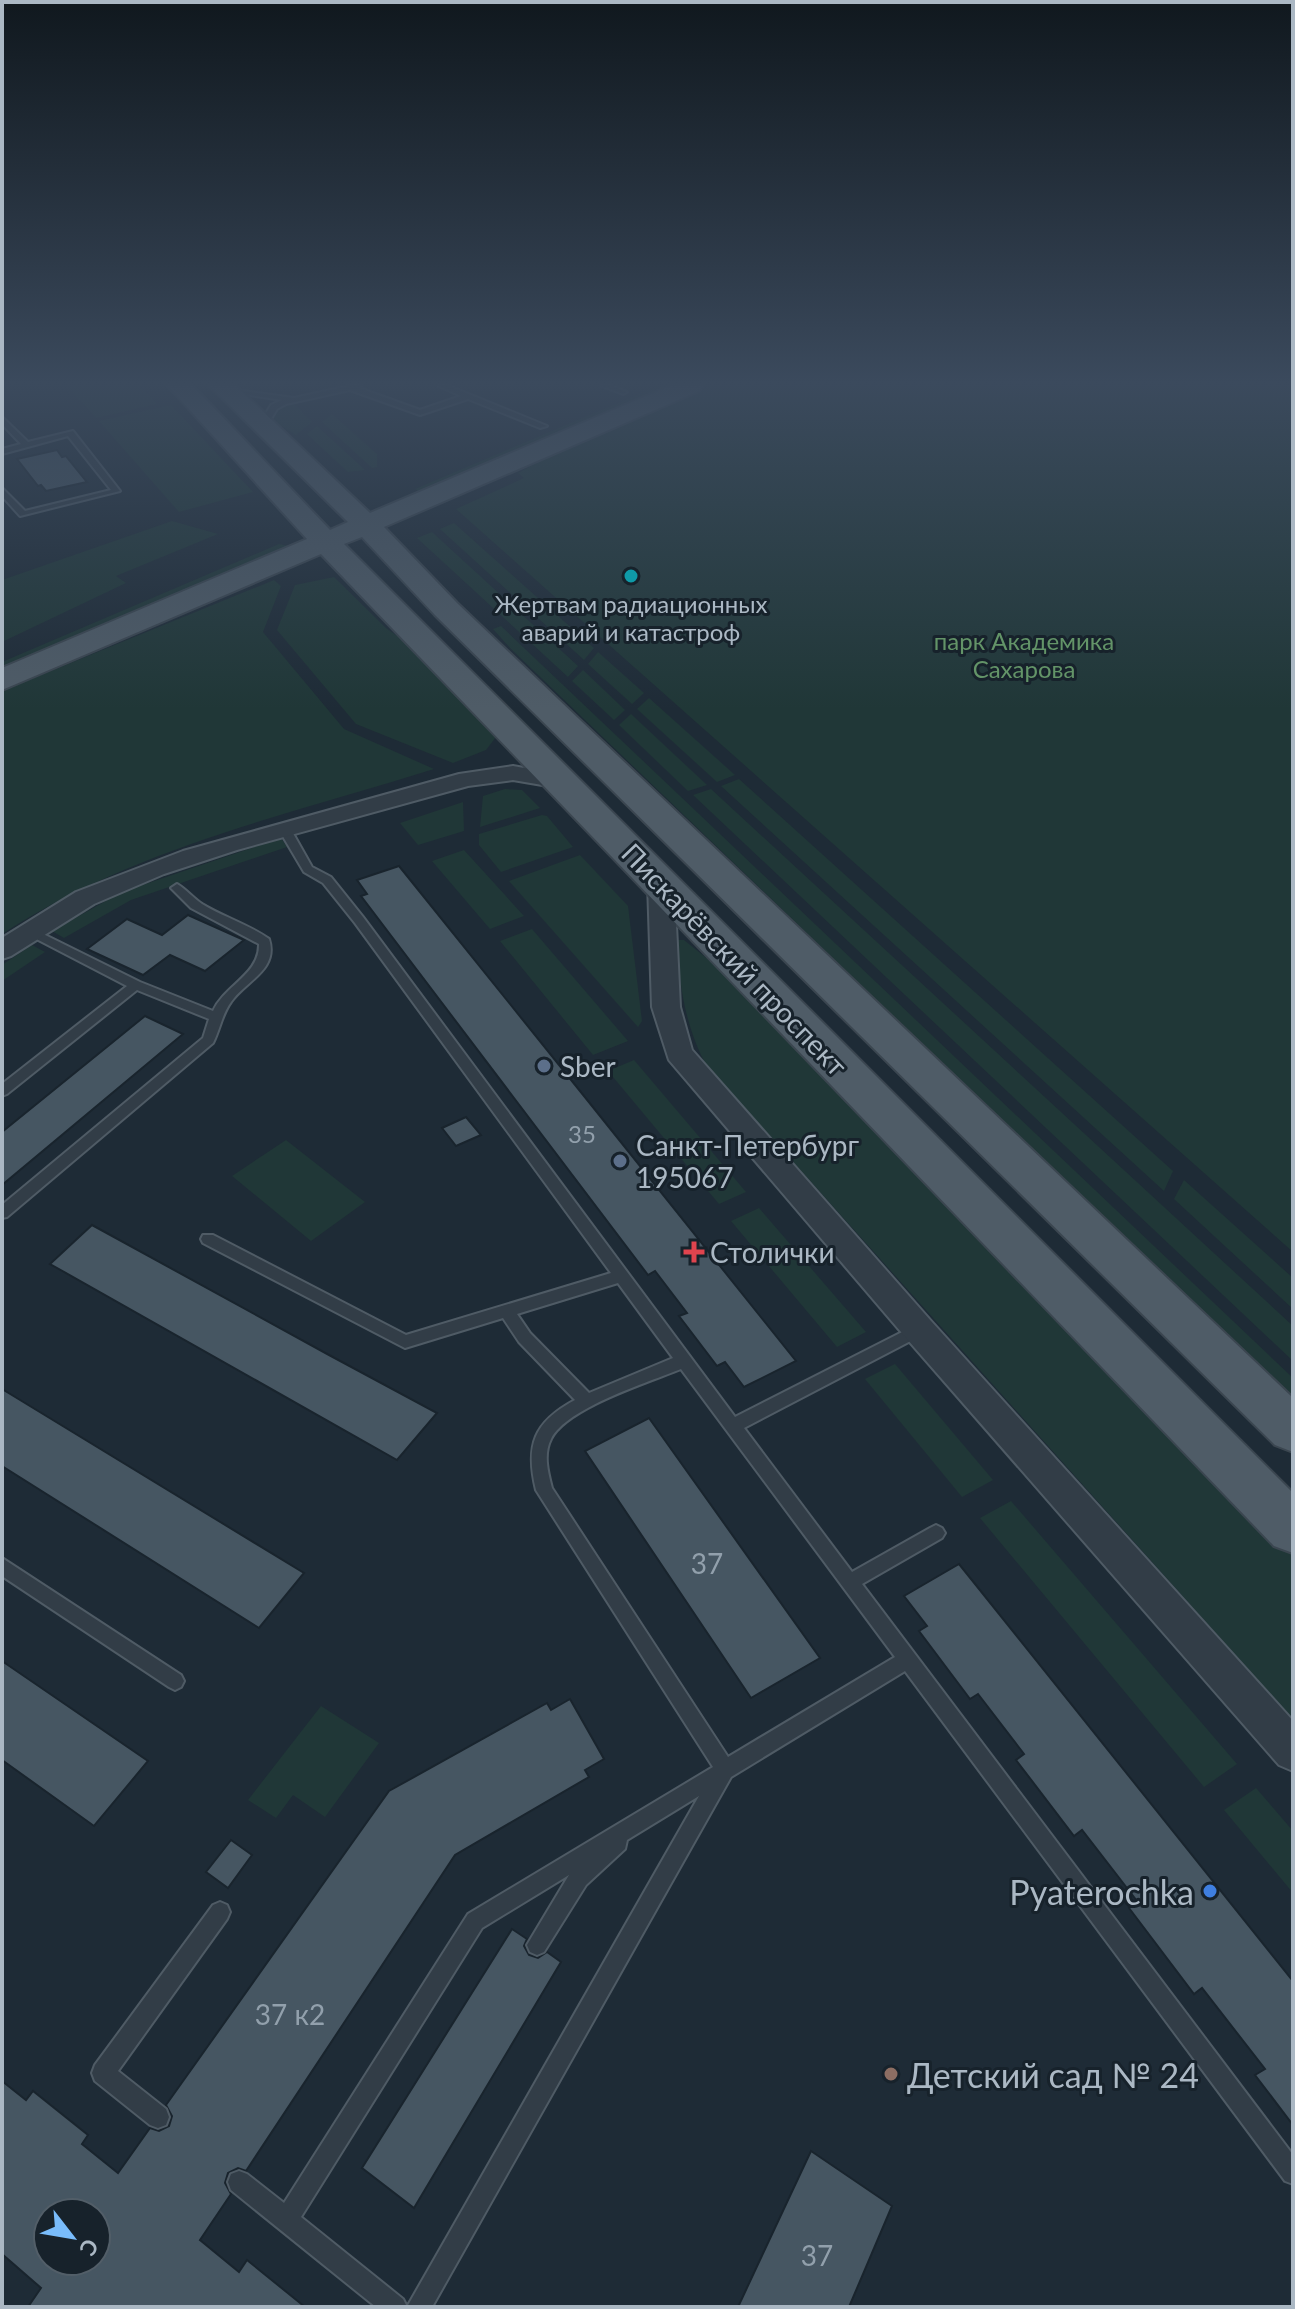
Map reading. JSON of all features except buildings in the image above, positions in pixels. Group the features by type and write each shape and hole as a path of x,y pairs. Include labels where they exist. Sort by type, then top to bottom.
{"main road":[{"name":"Пискарёвский проспект","path":"282,494 1293,1529"},
{"name":"Пискарёвский проспект","path":"334,494 456,620 1293,1430"},
{"path":"357,516 403,494"},
{"path":"2,654 414,494"},
{"path":"2,680 318,532"}],"street":[{"path":"2,950 85,898 152,870 284,828 483,774 527,772 560,781"},
{"path":"661,883 666,1007 679,1053 919,1330 1293,1751"}],"lane":[{"path":"5,494 23,514 105,494"},
{"path":"284,828 308,869 327,880 359,920 732,1426 1293,2173"},
{"path":"2,1213 208,1040 223,1002 262,965 267,953 265,942 241,925 189,902 177,888"},
{"path":"29,932 136,985 218,1018"},
{"path":"2,1091 136,985"},
{"path":"208,1239 405,1342 622,1276"},
{"path":"508,1313 516,1328 578,1389 586,1402"},
{"path":"732,1426 919,1330"},
{"path":"684,1361 586,1402 564,1415 547,1430 539,1448 538,1469 544,1490 725,1769"},
{"path":"850,1582 936,1533"},
{"path":"2,1566 175,1681"},
{"path":"286,2220 475,1921 908,1659"},
{"path":"419,2307 725,1769"},
{"path":"537,1945 579,1878 641,1820"},
{"path":"158,2117 103,2073 220,1912"},
{"path":"239,2182 395,2307"}],"green space":[{"path":"163,494 247,494 179,512"},
{"name":"парк Академика Сахарова","path":"489,494 1293,494 1293,1252 456,509"},
{"path":"172,521 218,534 116,576 126,583 2,642 2,580"},
{"path":"454,523 594,648 584,660 440,529"},
{"path":"432,532 578,666 568,677 417,538"},
{"path":"279,544 289,546 2,669 2,662"},
{"path":"334,577 386,628 420,652 495,730 496,737 486,750 453,763 356,724 277,630 295,585"},
{"path":"274,580 281,586 263,632 344,729 434,769 267,819 157,857 52,904 2,934 2,691"},
{"path":"501,626 1293,1378 1293,1400 511,649 493,629"},
{"path":"598,652 644,693 632,704 588,664"},
{"path":"583,670 625,710 614,720 572,681"},
{"path":"649,698 735,775 717,782 637,709"},
{"path":"631,714 707,785 688,791 619,725"},
{"path":"739,779 1173,1171 1164,1191 721,786"},
{"path":"505,789 522,790 540,808 480,827 483,796"},
{"path":"711,789 1293,1326 1293,1361 693,795"},
{"path":"463,802 464,831 418,845 400,823"},
{"path":"547,816 573,847 501,872 479,845 479,834"},
{"path":"281,838 287,847 131,900 64,938 52,931 122,892"},
{"path":"464,850 524,916 490,929 432,861"},
{"path":"580,855 628,906 642,1021 638,1027 509,881"},
{"path":"532,929 628,1041 593,1055 500,941"},
{"path":"678,940 684,940 750,993 1293,1556 1293,1719 707,1066 694,1038 685,1005 679,972"},
{"path":"32,945 45,952 2,981 2,965"},
{"path":"634,1060 746,1192 719,1204 608,1071"},
{"path":"286,1140 365,1202 311,1241 232,1176"},
{"path":"1184,1180 1293,1278 1293,1309 1174,1199"},
{"path":"759,1208 866,1332 837,1347 731,1221"},
{"path":"895,1364 993,1480 962,1497 865,1379"},
{"path":"1011,1501 1237,1764 1204,1787 980,1518"},
{"path":"321,1706 379,1743 325,1817 293,1795 276,1818 248,1800"},
{"path":"1256,1788 1293,1831 1293,1893 1224,1810"}],"place":[{"name":"Жертвам радиационных аварий и катастроф","path":"631,576"},
{"name":"Sber","path":"544,1066"},
{"name":"Санкт-Петербург 195067","path":"620,1161"},
{"name":"Столички","path":"694,1252"},
{"name":"Pyaterochka","path":"1210,1891"},
{"name":"Детский сад № 24","path":"891,2074"}]}
